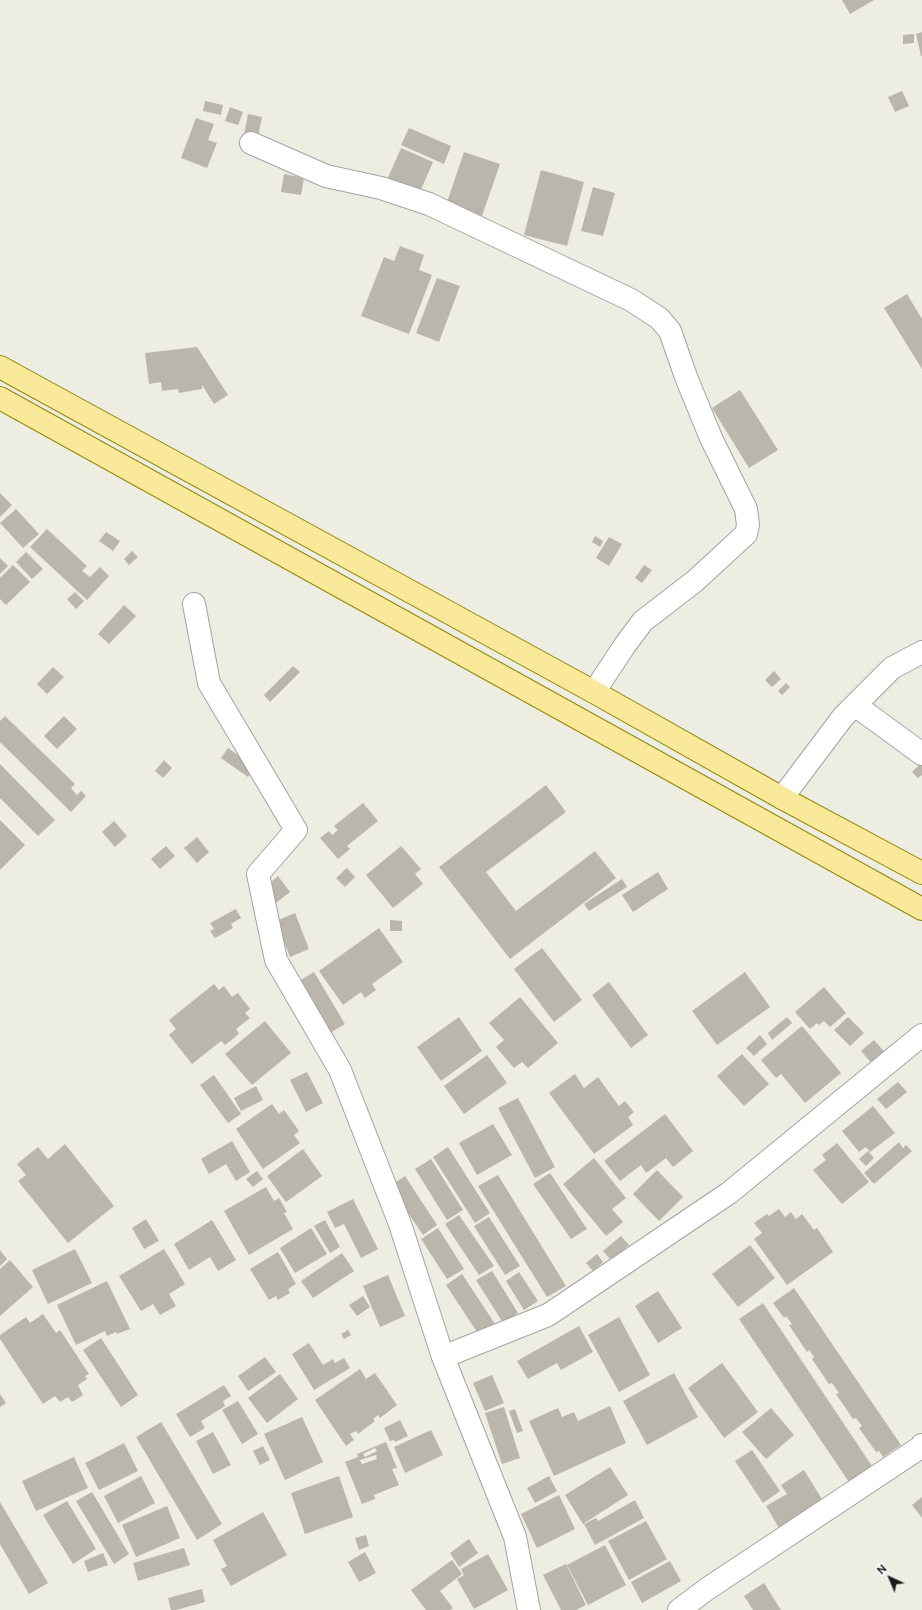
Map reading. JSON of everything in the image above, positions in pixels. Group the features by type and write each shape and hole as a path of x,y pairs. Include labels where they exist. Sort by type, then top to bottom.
{"main road":[{"path":"0,367 594,692 782,798 922,873"},
{"path":"0,398 922,909"}],"street":[{"path":"251,143 326,176 381,188 429,204 631,300 659,318 670,331 686,377 711,438 746,509 748,525 746,534 695,582 643,622 625,644 594,692"},
{"path":"194,604 209,683 296,830 258,874 276,960 340,1070 400,1224 443,1357 515,1537 529,1610"},
{"path":"782,798 843,717 892,668 922,652"},
{"path":"855,705 922,754"},
{"path":"443,1357 548,1315 554,1311 729,1193 922,1035"},
{"path":"679,1610 707,1589 914,1452 922,1445"}],"building":[{"path":"842,0 874,0 850,14"},
{"path":"922,32 922,56 921,56 916,34"},
{"path":"914,34 914,43 903,44 903,35"},
{"path":"902,91 909,106 895,112 888,97"},
{"path":"205,101 223,105 221,115 203,111"},
{"path":"230,107 243,112 238,125 225,121"},
{"path":"248,114 262,117 258,137 244,135"},
{"path":"196,118 214,124 208,140 217,143 207,168 181,158"},
{"path":"409,128 451,146 444,164 401,145"},
{"path":"401,148 433,162 419,194 387,180"},
{"path":"464,152 500,164 482,216 446,205"},
{"path":"541,170 584,182 567,246 524,235"},
{"path":"284,174 304,178 301,195 281,192"},
{"path":"593,187 615,193 603,236 581,231"},
{"path":"400,246 424,255 419,270 432,275 409,334 361,316 384,257 394,261"},
{"path":"437,278 460,286 439,342 416,333"},
{"path":"907,294 922,319 922,369 884,308"},
{"path":"197,347 228,395 214,404 202,385 202,389 179,393 178,389 162,391 161,382 149,384 145,353"},
{"path":"740,390 778,450 749,468 712,408"},
{"path":"0,493 12,505 0,517"},
{"path":"16,509 39,534 23,548 0,523"},
{"path":"47,529 87,566 82,571 90,577 100,567 109,576 87,600 30,547"},
{"path":"106,532 120,541 113,551 99,541"},
{"path":"595,536 603,541 600,547 592,542"},
{"path":"609,537 622,544 609,566 596,558"},
{"path":"132,551 138,557 129,565 124,559"},
{"path":"26,552 43,569 32,579 16,562"},
{"path":"0,558 8,566 0,574"},
{"path":"13,565 30,582 6,605 0,599 0,578"},
{"path":"644,565 652,570 642,583 635,578"},
{"path":"75,592 84,601 76,609 67,599"},
{"path":"124,605 136,616 109,644 98,634"},
{"path":"293,666 300,672 270,702 264,695"},
{"path":"53,667 64,677 47,694 37,684"},
{"path":"774,671 781,679 772,687 765,680"},
{"path":"786,683 790,687 782,695 778,691"},
{"path":"5,716 75,784 71,788 77,795 81,791 86,796 71,812 0,742 0,721"},
{"path":"64,716 77,729 57,749 44,736"},
{"path":"228,748 255,767 248,777 221,758"},
{"path":"164,760 172,768 163,778 155,771"},
{"path":"922,762 922,775 918,778 912,772"},
{"path":"0,764 55,820 38,836 0,798"},
{"path":"546,785 566,812 486,872 516,911 595,851 616,878 510,959 439,867"},
{"path":"363,803 378,821 347,846 350,849 338,859 320,838 329,831 332,835 338,830 334,826"},
{"path":"0,820 25,845 0,870"},
{"path":"114,821 127,836 115,847 102,832"},
{"path":"197,837 209,852 197,863 184,848"},
{"path":"166,846 175,856 160,869 151,859"},
{"path":"401,846 421,869 415,874 423,884 393,908 366,875"},
{"path":"347,868 355,877 345,887 336,878"},
{"path":"658,872 668,889 633,912 622,895"},
{"path":"278,876 290,892 276,903 264,888"},
{"path":"622,879 627,887 589,911 584,904"},
{"path":"236,909 241,918 231,924 233,928 215,938 210,931 214,929 210,923"},
{"path":"295,913 309,949 290,957 276,921"},
{"path":"390,920 402,921 402,931 390,931"},
{"path":"379,928 403,962 372,984 376,990 365,998 361,992 343,1005 319,971"},
{"path":"542,948 582,1000 554,1022 514,969"},
{"path":"314,972 345,1024 330,1033 299,981"},
{"path":"745,972 770,1007 717,1045 692,1011"},
{"path":"609,982 648,1035 631,1048 592,995"},
{"path":"214,984 219,990 224,986 232,997 238,993 250,1009 245,1013 250,1018 236,1029 239,1034 225,1045 221,1041 192,1064 169,1035 176,1029 169,1020"},
{"path":"824,987 846,1013 830,1027 824,1021 819,1025 817,1023 810,1029 795,1012"},
{"path":"520,997 558,1043 528,1068 522,1062 514,1068 496,1047 504,1040 489,1023"},
{"path":"459,1017 482,1051 441,1081 417,1047"},
{"path":"787,1017 792,1023 772,1040 768,1033"},
{"path":"848,1017 864,1033 850,1046 834,1030"},
{"path":"265,1021 291,1053 252,1085 225,1054"},
{"path":"802,1026 841,1073 805,1103 781,1074 776,1078 761,1060"},
{"path":"760,1035 767,1044 754,1056 746,1048"},
{"path":"874,1040 888,1056 875,1067 861,1051"},
{"path":"742,1054 769,1084 744,1106 717,1076"},
{"path":"487,1055 507,1083 464,1114 444,1086"},
{"path":"307,1072 323,1103 306,1112 290,1080"},
{"path":"575,1074 584,1088 598,1077 619,1106 625,1101 634,1112 628,1117 633,1125 594,1154 549,1093"},
{"path":"214,1075 241,1114 228,1123 200,1085"},
{"path":"898,1082 907,1092 886,1109 877,1099"},
{"path":"256,1086 263,1100 241,1111 234,1098"},
{"path":"518,1098 555,1167 535,1178 498,1108"},
{"path":"272,1104 279,1114 284,1110 299,1131 294,1135 300,1143 263,1169 236,1129"},
{"path":"873,1106 895,1133 870,1152 866,1147 859,1152 842,1131"},
{"path":"665,1114 693,1151 673,1167 666,1158 646,1173 641,1165 620,1181 604,1161"},
{"path":"493,1124 512,1155 477,1175 459,1143"},
{"path":"232,1141 250,1172 236,1181 226,1164 209,1174 201,1159"},
{"path":"899,1142 903,1148 906,1145 912,1151 874,1184 864,1173"},
{"path":"837,1143 869,1182 842,1204 813,1170 826,1160 822,1155"},
{"path":"65,1144 114,1206 68,1243 18,1181 26,1175 17,1164 38,1147 48,1159"},
{"path":"448,1147 490,1213 475,1223 433,1157"},
{"path":"303,1149 322,1176 286,1202 267,1176"},
{"path":"868,1151 874,1158 866,1166 859,1159"},
{"path":"594,1158 626,1198 612,1209 623,1222 606,1236 563,1184"},
{"path":"431,1159 463,1210 447,1220 415,1169"},
{"path":"657,1170 683,1197 659,1221 633,1194"},
{"path":"257,1171 263,1179 253,1187 246,1179"},
{"path":"550,1173 587,1229 571,1239 533,1184"},
{"path":"498,1175 566,1286 547,1297 478,1186"},
{"path":"405,1176 437,1225 423,1235 390,1186"},
{"path":"266,1187 274,1201 279,1198 287,1212 284,1213 293,1229 249,1255 224,1211"},
{"path":"353,1199 378,1249 361,1258 344,1224 335,1228 327,1212"},
{"path":"779,1209 785,1217 791,1212 796,1219 802,1214 814,1230 817,1228 833,1252 787,1285 754,1239 762,1233 754,1223 767,1214 769,1216"},
{"path":"459,1215 494,1266 479,1275 445,1224"},
{"path":"489,1217 520,1266 505,1275 474,1226"},
{"path":"146,1219 159,1241 144,1249 132,1228"},
{"path":"212,1220 236,1260 218,1271 210,1257 189,1270 174,1244"},
{"path":"325,1220 340,1247 330,1253 314,1226"},
{"path":"311,1228 327,1254 295,1273 280,1248"},
{"path":"438,1228 464,1269 447,1279 421,1239"},
{"path":"621,1236 629,1245 611,1260 603,1251"},
{"path":"750,1245 775,1278 738,1307 712,1274"},
{"path":"75,1249 92,1283 48,1304 32,1270"},
{"path":"164,1249 185,1284 169,1294 176,1306 160,1315 153,1304 141,1311 119,1276"},
{"path":"0,1250 7,1259 0,1266"},
{"path":"278,1252 296,1284 288,1289 290,1293 278,1300 276,1296 269,1300 250,1269"},
{"path":"342,1253 354,1271 313,1298 301,1281"},
{"path":"597,1254 603,1262 593,1271 586,1263"},
{"path":"10,1260 33,1287 0,1316 0,1269"},
{"path":"492,1271 518,1313 503,1323 476,1280"},
{"path":"519,1272 538,1301 524,1310 506,1281"},
{"path":"462,1274 495,1324 479,1335 446,1285"},
{"path":"388,1275 405,1316 380,1327 363,1286"},
{"path":"107,1281 130,1329 117,1334 116,1332 107,1336 105,1331 76,1345 57,1305"},
{"path":"794,1288 901,1445 883,1457 879,1451 876,1452 859,1428 862,1426 856,1418 853,1419 836,1394 839,1393 832,1383 829,1384 812,1359 814,1357 809,1350 807,1352 789,1325 792,1324 786,1316 784,1318 773,1303"},
{"path":"658,1291 682,1328 658,1343 635,1306"},
{"path":"363,1296 370,1307 357,1316 349,1305"},
{"path":"763,1303 874,1469 851,1485 739,1319"},
{"path":"43,1314 56,1333 60,1330 89,1374 85,1376 87,1379 78,1385 83,1395 72,1402 68,1397 60,1402 55,1396 43,1404 0,1339 0,1335 26,1317 30,1323"},
{"path":"619,1317 650,1375 619,1392 588,1335"},
{"path":"579,1326 593,1352 561,1370 557,1363 528,1379 517,1361"},
{"path":"348,1330 351,1335 344,1339 341,1334"},
{"path":"101,1338 138,1395 121,1407 83,1350"},
{"path":"309,1343 323,1365 333,1359 335,1363 344,1358 350,1368 314,1390 292,1354"},
{"path":"265,1357 276,1372 248,1391 238,1376"},
{"path":"722,1363 758,1412 724,1438 688,1388"},
{"path":"360,1369 366,1379 375,1373 397,1405 380,1418 378,1415 373,1419 375,1421 358,1434 356,1431 350,1434 354,1440 346,1446 315,1400"},
{"path":"674,1373 698,1417 647,1445 623,1401"},
{"path":"280,1374 298,1399 267,1423 248,1398"},
{"path":"492,1375 504,1403 485,1411 473,1383"},
{"path":"224,1385 231,1396 223,1401 225,1406 201,1421 205,1428 190,1437 176,1414"},
{"path":"0,1394 6,1403 0,1407"},
{"path":"238,1401 258,1434 242,1444 222,1410"},
{"path":"610,1406 626,1443 554,1476 529,1421 558,1408 562,1417 574,1412 578,1421"},
{"path":"504,1407 520,1458 502,1464 485,1413"},
{"path":"771,1408 794,1435 766,1459 742,1432"},
{"path":"515,1409 523,1431 517,1433 509,1411"},
{"path":"302,1417 323,1462 285,1480 264,1434"},
{"path":"400,1420 408,1436 395,1442 394,1440 390,1441 384,1428"},
{"path":"161,1422 222,1524 197,1540 136,1437"},
{"path":"431,1430 443,1455 405,1473 394,1447"},
{"path":"213,1432 231,1465 213,1474 196,1441"},
{"path":"386,1442 397,1468 392,1469 399,1485 374,1495 375,1499 362,1504 345,1462 358,1457 357,1454","holes":["375,1448 377,1451 365,1457 363,1454","376,1455 377,1459 362,1464 360,1460"]},
{"path":"124,1443 138,1471 99,1490 85,1463"},
{"path":"263,1446 270,1460 260,1465 253,1451"},
{"path":"752,1450 780,1491 763,1503 735,1461"},
{"path":"74,1457 88,1488 36,1511 22,1481"},
{"path":"610,1467 628,1495 583,1524 565,1495"},
{"path":"804,1470 823,1501 779,1528 766,1506 787,1494 781,1485"},
{"path":"141,1476 155,1503 118,1523 104,1496"},
{"path":"339,1476 353,1517 305,1534 291,1493"},
{"path":"549,1476 557,1491 535,1503 527,1488"},
{"path":"92,1492 129,1554 114,1564 76,1501"},
{"path":"559,1495 575,1529 537,1548 521,1514"},
{"path":"922,1497 922,1518 912,1505"},
{"path":"635,1500 644,1518 595,1545 584,1524 596,1518 598,1521"},
{"path":"67,1501 96,1549 73,1564 43,1515"},
{"path":"0,1502 48,1583 29,1594 0,1544"},
{"path":"167,1506 180,1538 136,1557 122,1525"},
{"path":"263,1512 287,1555 231,1586 221,1569 227,1566 213,1540"},
{"path":"646,1521 667,1559 629,1580 608,1541"},
{"path":"366,1535 369,1546 359,1550 355,1538"},
{"path":"469,1539 478,1553 459,1567 450,1553"},
{"path":"605,1545 626,1585 588,1605 567,1565"},
{"path":"184,1548 190,1565 138,1581 133,1563"},
{"path":"365,1552 376,1573 359,1582 348,1562"},
{"path":"103,1553 108,1565 88,1572 84,1561"},
{"path":"488,1554 508,1590 474,1609 457,1579 464,1575 461,1569"},
{"path":"452,1560 462,1574 440,1591 453,1608 450,1610 426,1610 411,1590"},
{"path":"670,1561 681,1581 642,1603 631,1582"},
{"path":"566,1564 586,1605 576,1610 561,1610 543,1575"},
{"path":"764,1583 781,1610 753,1610 744,1596"},
{"path":"202,1589 205,1602 171,1610 168,1598"}]}
